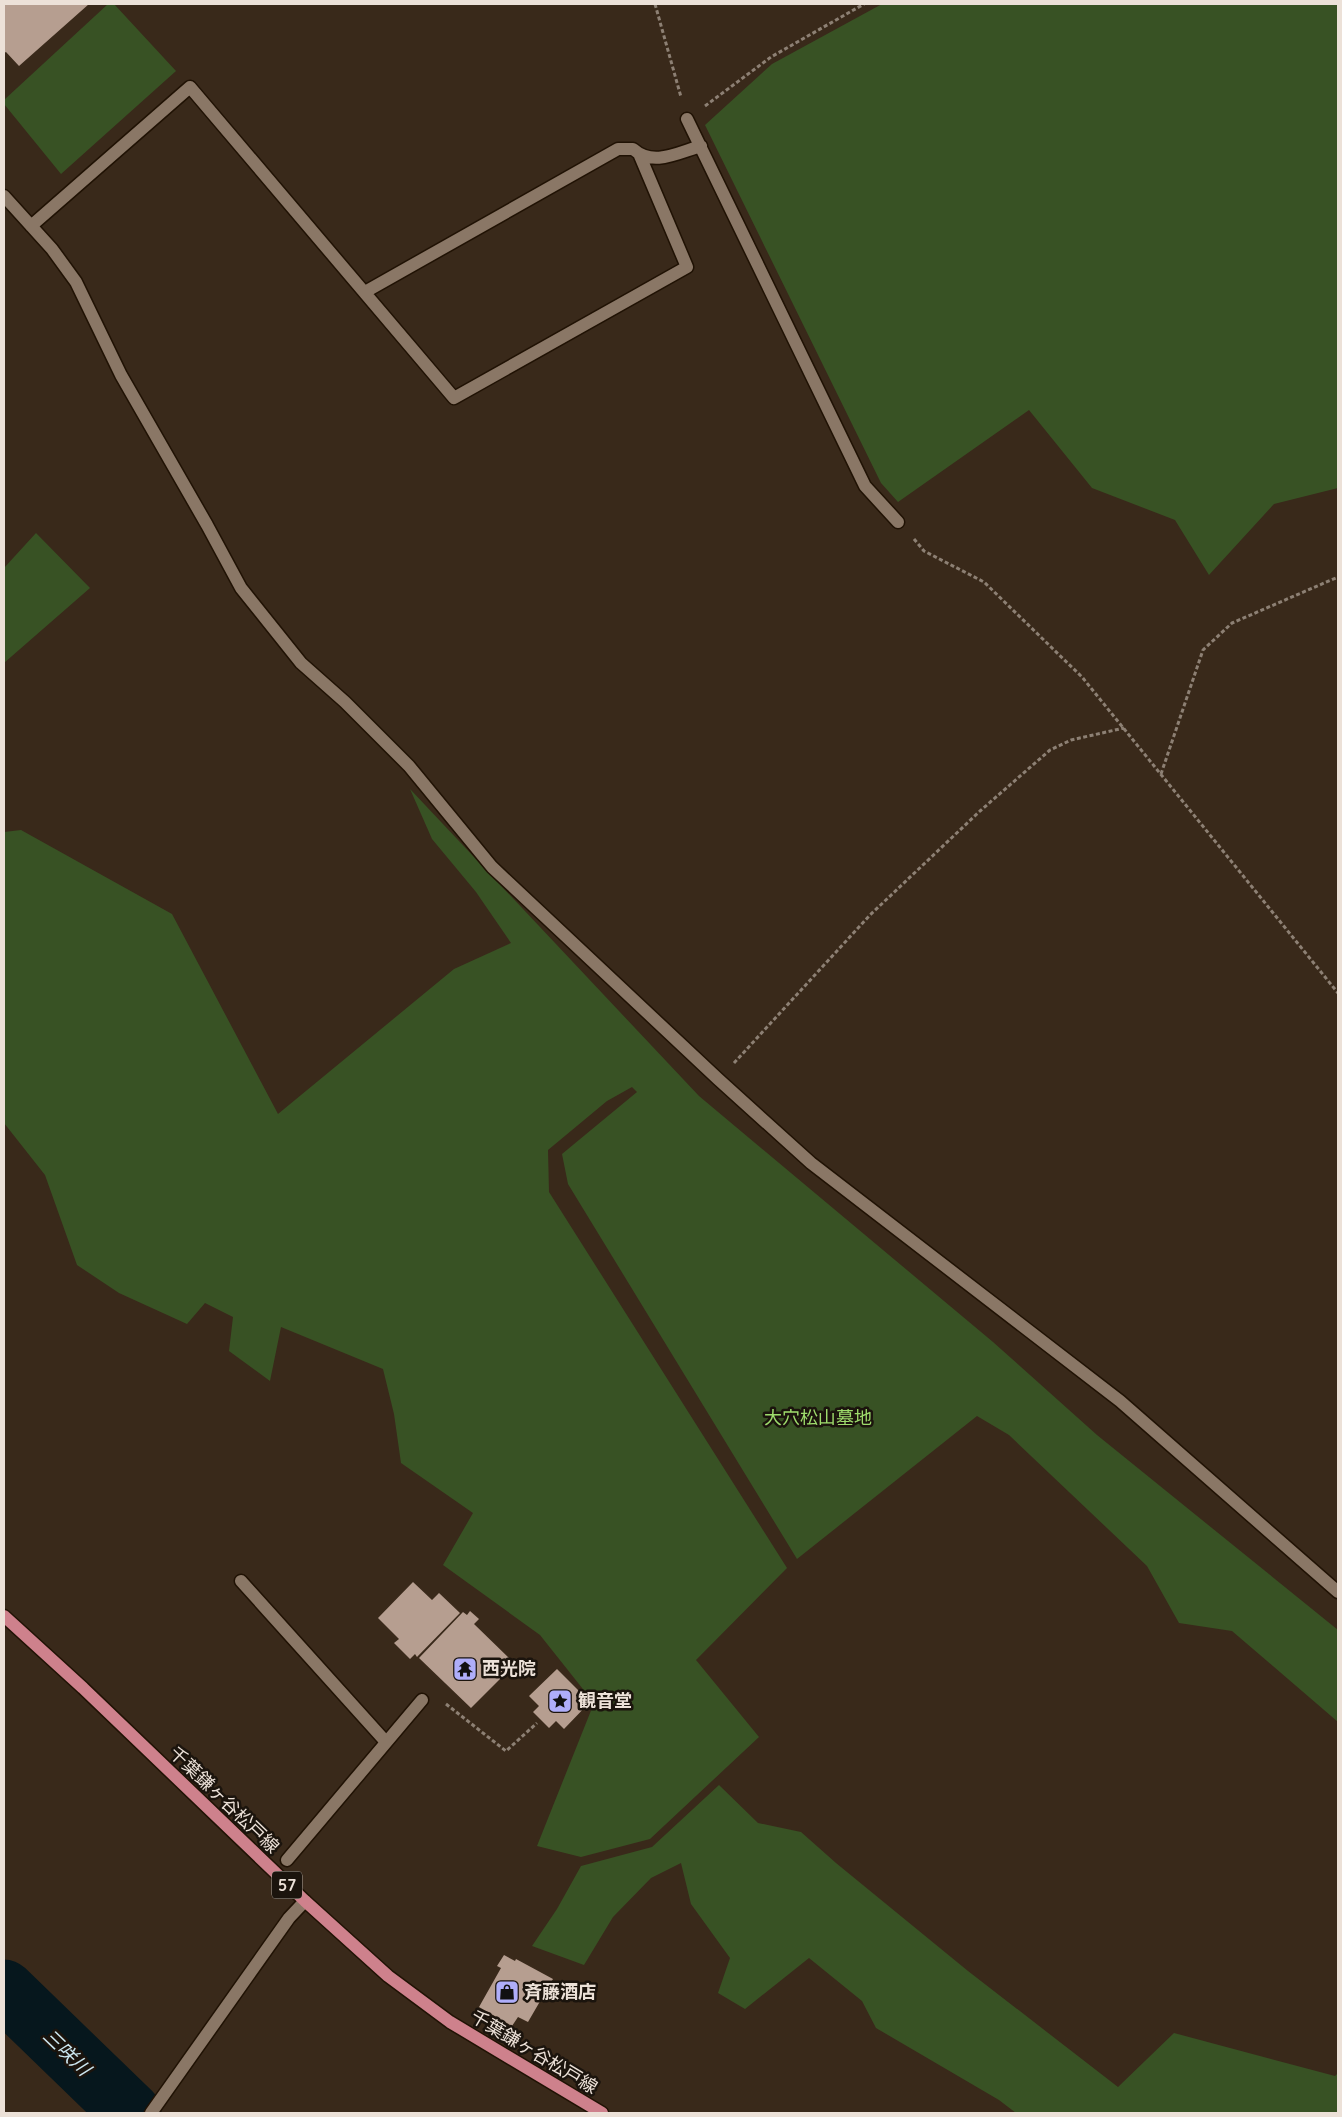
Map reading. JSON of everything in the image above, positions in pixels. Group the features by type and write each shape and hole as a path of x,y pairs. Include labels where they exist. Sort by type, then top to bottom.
{"main road":[{"name":"千葉鎌ヶ谷松戸線","path":"4,1616 83,1688 305,1901 388,1976 450,2022 602,2113"}],"street":[{"path":"31,226 190,87 454,398 687,267 640,156 633,149 618,149 365,292"},
{"path":"687,119 865,486 898,522"},
{"path":"640,156 654,160 701,146"},
{"path":"4,196 52,249 76,282 121,375 241,588 301,663 345,702 409,766 492,867 718,1080 811,1163 1120,1401 1338,1592"},
{"path":"241,1581 386,1742"},
{"path":"286,1860 422,1700"},
{"path":"151,2113 289,1918 305,1901"}],"path":[{"path":"655,4 687,119 771,57 864,4"},
{"path":"898,522 924,551 984,582 1082,676 1338,993"},
{"path":"1161,774 1203,650 1232,623 1338,576"},
{"path":"718,1080 870,916 980,811 1050,750 1071,740 1124,728"},
{"path":"445,1703 506,1752 537,1723"}],"green space":[{"path":"108,4 114,4 176,71 61,174 4,104 4,100"},
{"path":"882,4 1338,4 1338,488 1274,504 1209,575 1175,520 1092,488 1029,410 898,502 881,483 705,125 772,64"},
{"path":"36,533 90,588 4,663 4,568"},
{"name":"大穴松山墓地","path":"410,789 699,1096 993,1342 1097,1435 1338,1630 1338,1722 1232,1631 1179,1623 1147,1566 1009,1435 977,1416 797,1559 568,1184 562,1154 637,1092 632,1087 607,1101 548,1150 549,1192 787,1568 696,1660 759,1737 650,1839 581,1857 537,1846 594,1703 540,1635 443,1565 473,1513 401,1463 394,1414 383,1369 281,1327 270,1381 229,1351 233,1317 205,1303 187,1324 119,1293 77,1265 45,1175 4,1123 4,832 21,830 172,914 278,1114 454,969 511,943 476,892 432,839"},
{"path":"719,1785 758,1823 801,1832 968,1971 1118,2087 1174,2033 1335,2076 1338,2073 1338,2113 1016,2113 999,2100 876,2028 862,2001 809,1958 745,2009 718,1993 730,1958 691,1904 681,1863 651,1878 613,1917 584,1965 532,1946 557,1909 581,1866 652,1847"}],"building":[{"path":"4,4 89,4 19,66 6,52 4,53"},
{"path":"413,1582 432,1600 439,1593 460,1613 417,1657 415,1654 410,1659 394,1643 399,1639 378,1618"},
{"path":"470,1611 479,1619 474,1624 515,1664 471,1708 419,1658 463,1612 467,1615"},
{"path":"557,1669 590,1702 564,1729 556,1721 549,1728 533,1712 539,1706 529,1696"},
{"path":"504,1955 515,1961 516,1959 553,1979 528,2022 518,2017 512,2026 479,2007 501,1968 497,1966"}],"waterway":[{"name":"三咲川","path":"4,1990 131,2113"}],"place":[{"name":"西光院","path":"465,1669"},
{"name":"観音堂","path":"560,1701"},
{"name":"斉藤酒店","path":"507,1992"}]}
